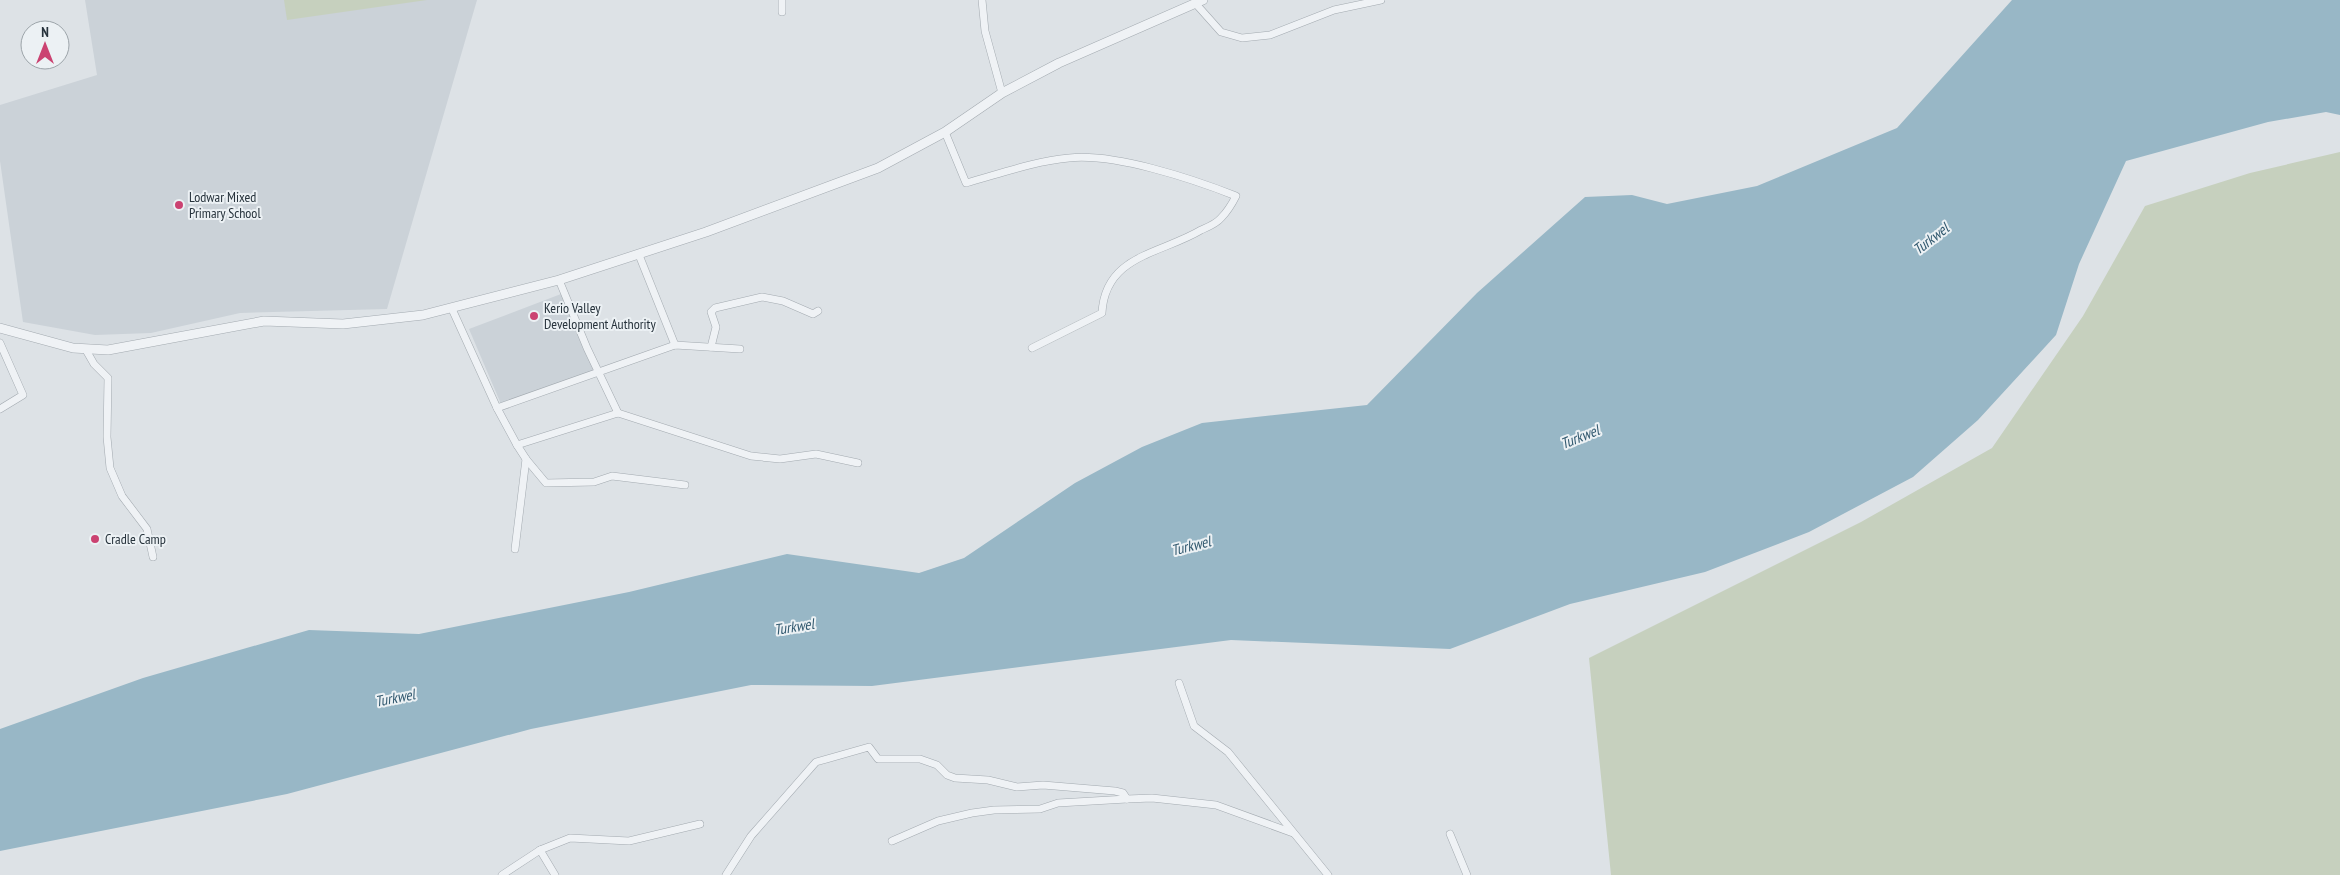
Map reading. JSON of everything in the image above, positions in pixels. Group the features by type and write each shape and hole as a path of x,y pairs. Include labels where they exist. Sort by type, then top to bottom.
{"street":[{"path":"782,0 782,12"},
{"path":"982,0 985,31 1002,93"},
{"path":"0,328 86,350 108,350 142,345 228,326 264,321 352,323 390,320 452,309 559,280 639,254 786,204 878,168 945,132 1002,93 1059,63 1200,2 1221,32 1242,38 1270,35 1334,10 1381,0"},
{"path":"945,132 966,183 1070,157 1132,165 1186,179 1236,196 1220,220 1192,236 1135,259 1116,272 1105,290 1102,313 1032,348"},
{"path":"639,254 675,345"},
{"path":"559,280 618,412"},
{"path":"711,347 716,328 710,312 715,308 762,297 783,301 813,314 818,310"},
{"path":"452,309 516,445 546,483 594,482 612,476 685,485"},
{"path":"0,343 23,395 0,409"},
{"path":"497,408 675,345 740,349"},
{"path":"86,350 94,364 108,378 107,437 110,468 122,496 148,529 153,557"},
{"path":"516,445 618,412 751,456 780,459 816,454 858,463"},
{"path":"515,549 526,459"},
{"path":"1179,682 1194,726 1228,752 1328,875"},
{"path":"726,875 751,836 816,762 868,747 878,759 920,759 937,765 947,775 955,778 988,780 1017,787 1043,785 1115,791 1123,793 1127,799"},
{"path":"892,841 938,821 972,813 994,810 1040,809 1058,803 1152,798 1216,805 1293,833"},
{"path":"502,875 540,850 570,838 629,841 700,824"},
{"path":"1450,834 1467,875"},
{"path":"540,850 555,875"}],"shaded area":[{"path":"85,0 477,0 387,309 240,313 151,333 95,335 23,322 0,161 0,105 97,75"},
{"path":"561,294 596,371 501,404 469,329"}],"green space":[{"path":"284,0 427,0 287,20"},
{"path":"2340,152 2340,875 1611,875 1589,658 1861,522 1992,448 2083,316 2145,206 2250,173"}],"water":[{"name":"Turkwel","path":"2012,0 2340,0 2340,115 2326,112 2268,122 2126,161 2079,264 2056,335 1978,420 1913,477 1809,532 1705,572 1570,604 1450,649 1231,640 872,686 751,685 531,729 287,794 0,851 0,729 143,678 309,630 419,634 629,592 787,554 919,573 964,558 1075,483 1142,447 1202,423 1367,405 1477,293 1585,197 1632,195 1667,204 1757,186 1897,128"}],"place":[{"name":"Lodwar Mixed Primary School","path":"179,205"},
{"name":"Kerio Valley Development Authority","path":"534,316"},
{"name":"Cradle Camp","path":"95,539"}]}
